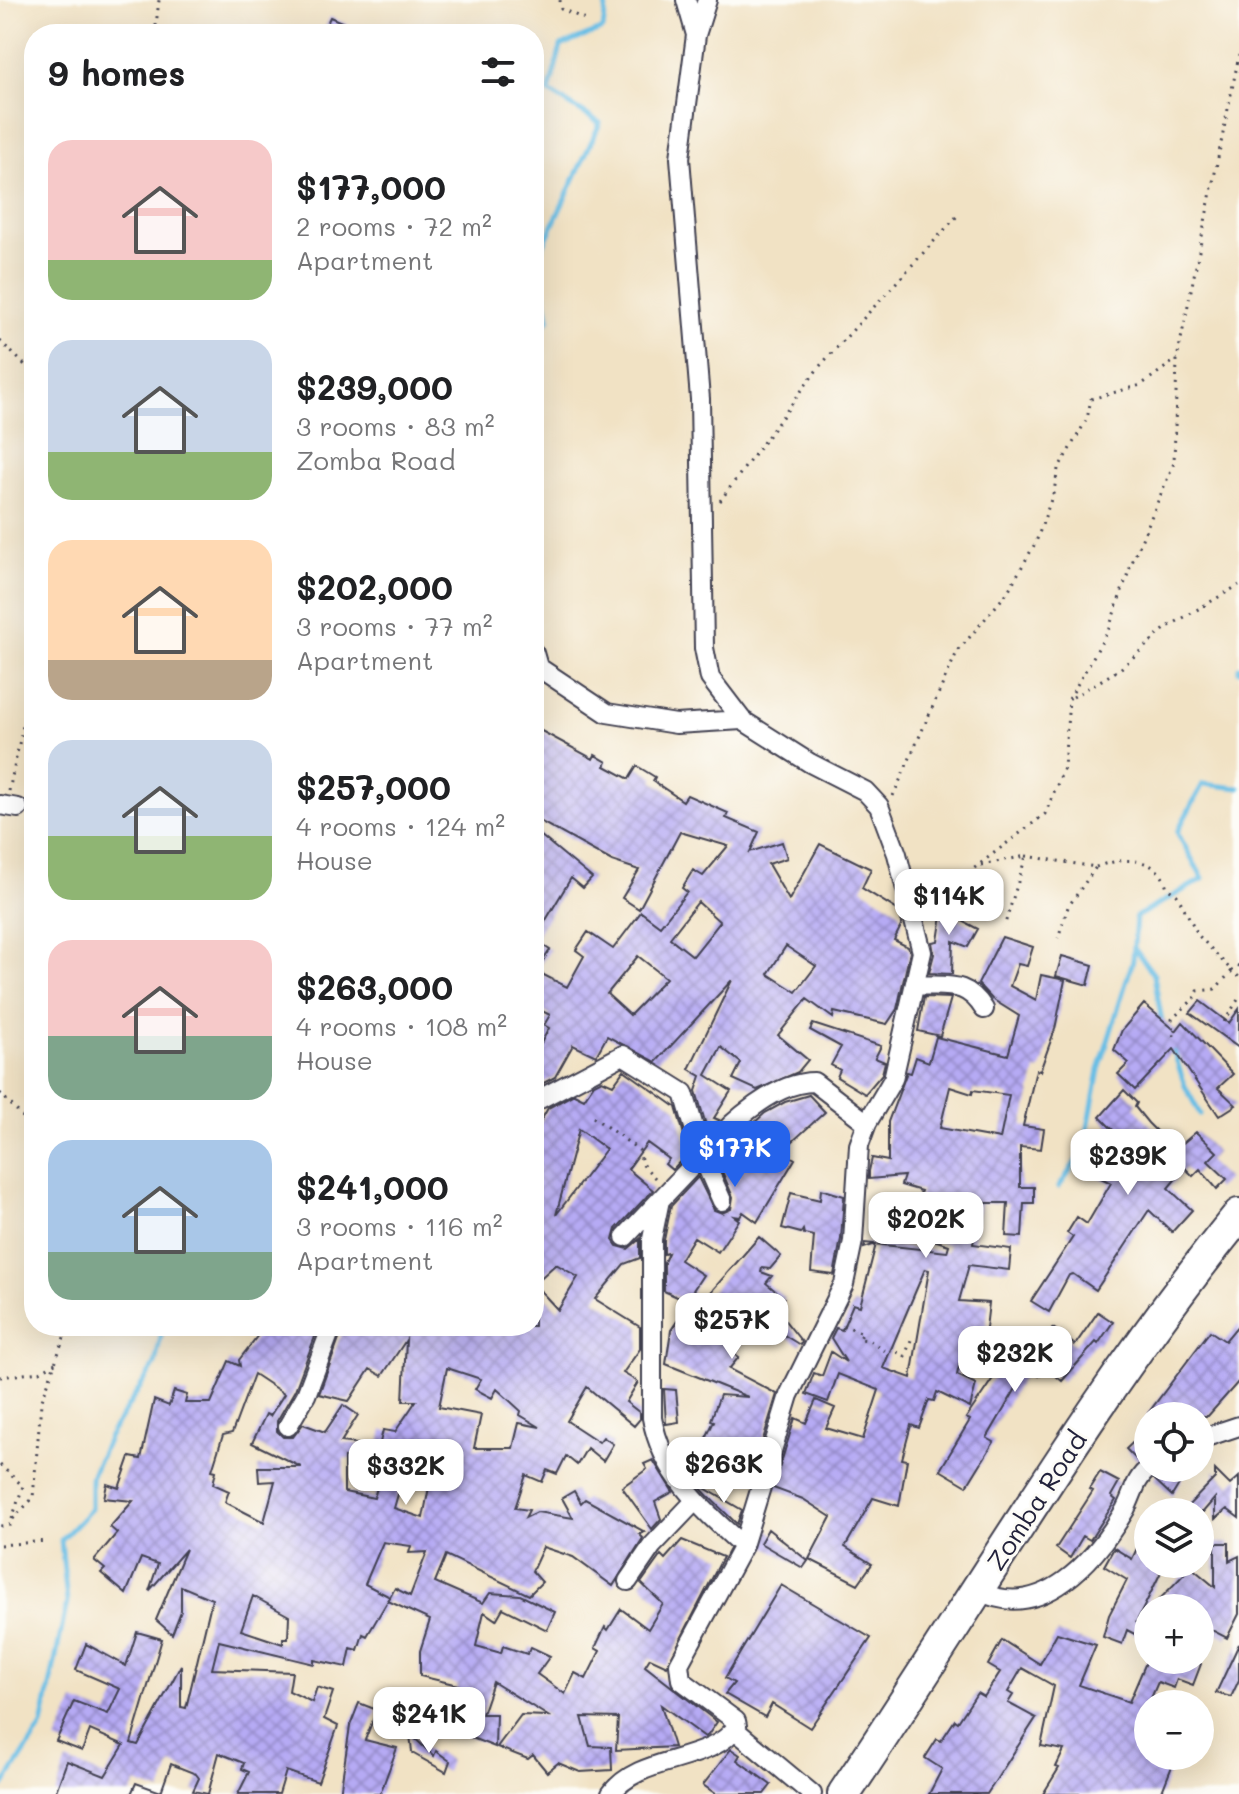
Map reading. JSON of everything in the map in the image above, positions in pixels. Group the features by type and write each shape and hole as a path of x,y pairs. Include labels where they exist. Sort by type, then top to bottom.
{"highway":[{"name":"Zomba Road","path":"844,1794 979,1591 1030,1504 1164,1309 1239,1215"}],"street":[{"path":"686,0 696,35"},
{"path":"707,0 696,35 680,158 700,399 704,648 710,678 742,720 810,763 865,791 888,824 922,952 917,985 893,1079 867,1123 855,1171 853,1241 844,1284 789,1395 743,1546 679,1668 681,1680 689,1688 736,1721 735,1730"},
{"path":"544,671 607,713 676,724 742,720"},
{"path":"917,985 966,988 984,1009"},
{"path":"544,1097 623,1055 684,1093 703,1158 722,1201"},
{"path":"625,1237 749,1109 805,1082 825,1087 867,1123"},
{"path":"660,1200 652,1239 652,1418 655,1434 679,1483 694,1502 743,1546"},
{"path":"288,1426 306,1395 328,1336"},
{"path":"1214,1434 1239,1426"},
{"path":"979,1591 1003,1600 1031,1598 1069,1578 1101,1547 1126,1507 1137,1482"},
{"path":"628,1581 652,1546 694,1502"},
{"path":"611,1794 627,1776 681,1758 735,1730"},
{"path":"735,1730 812,1794"}],"path":[{"path":"156,24 159,0"},
{"path":"560,0 561,9 587,20"},
{"path":"900,866 951,886 1045,814 1064,768 1069,699 1108,631 1131,565 1174,463 1177,359 1239,55"},
{"path":"702,526 819,367 958,215"},
{"path":"0,341 24,364"},
{"path":"888,824 893,798 957,652 1007,593 1036,542 1054,491 1058,469 1087,419 1091,399 1141,385 1177,359"},
{"path":"1069,699 1120,669 1166,628 1239,585"},
{"path":"8,806 24,725"},
{"path":"979,865 1026,856 1096,867 1115,859 1142,861 1164,877 1167,888 1177,895 1199,936 1239,977"},
{"path":"1005,924 1026,856"},
{"path":"1058,938 1068,907 1096,867"},
{"path":"1174,1036 1172,1019 1197,996 1198,991 1215,989 1239,965"},
{"path":"1224,1022 1239,998"},
{"path":"0,1093 24,1118"},
{"path":"593,1117 639,1150 642,1164 664,1188 660,1200"},
{"path":"833,1308 844,1326 863,1333 859,1339 869,1340 888,1353 892,1350 905,1356 911,1340"},
{"path":"13,1519 33,1498 41,1403 65,1336"},
{"path":"0,1377 40,1372 57,1362"},
{"path":"0,1465 23,1486 10,1525 0,1526"},
{"path":"0,1545 47,1541"}],"building":[{"path":"330,17 346,24 327,24"},
{"path":"544,732 593,759 595,755 607,762 605,766 629,779 637,766 683,801 687,795 728,813 726,818 759,832 750,852 782,842 787,858 768,864 789,900 820,844 871,869 862,888 899,911 902,924 894,940 908,947 910,952 897,1009 887,1024 834,1012 833,1018 807,999 778,1035 808,1060 798,1072 757,1090 733,1079 741,1063 721,1047 706,1075 731,1091 714,1118 719,1120 708,1132 696,1091 701,1076 689,1069 732,980 656,1062 607,1036 596,1056 573,1045 555,1077 544,1083 544,1037 549,1028 544,1025 550,1015 544,1012 544,975 567,987 584,956 576,950 588,932 613,949 641,912 660,926 687,892 682,888 693,870 703,876 728,846 680,832 639,909 622,898 639,870 612,861 544,824","holes":["698,902 720,922 693,956 670,938","786,946 816,966 796,992 768,974","638,956 666,978 630,1015 607,994"]},
{"path":"544,838 592,878 583,888 571,878 544,923"},
{"path":"934,897 955,906 949,914 978,929 968,947 953,941 952,974 929,973 934,954 932,942 938,941 942,915 928,909"},
{"path":"1002,937 1033,947 1027,966 1018,964 1010,986 1036,1000 1041,975 1065,980 1055,1029 1040,1071 1036,1070 1023,1126 1044,1129 1041,1149 1020,1147 1020,1187 1034,1187 1034,1203 1024,1203 1022,1237 1006,1236 1008,1203 980,1203 973,1244 1011,1249 1009,1270 969,1265 959,1301 989,1303 984,1345 965,1340 957,1375 976,1384 970,1408 937,1392 934,1401 929,1400 919,1428 911,1425 902,1459 907,1460 899,1506 873,1498 845,1547 872,1564 858,1584 809,1559 831,1517 803,1499 773,1488 795,1418 806,1423 816,1400 835,1408 826,1428 863,1439 879,1390 838,1374 828,1402 806,1394 814,1373 822,1376 831,1352 846,1362 831,1338 836,1328 842,1330 853,1304 860,1306 876,1244 947,1252 949,1245 873,1220 877,1207 911,1219 921,1191 901,1185 904,1176 869,1179 872,1158 888,1161 888,1122 907,1072 911,1073 916,1057 929,1062 936,1037 1008,1055 1019,1016 992,999 978,984","holes":["950,1087 972,1094 973,1090 1009,1095 1000,1139 940,1128","925,1269 929,1270 911,1378 883,1368"]},
{"path":"1062,956 1093,965 1088,985 1056,976"},
{"path":"924,997 951,998 940,1036 918,1031"},
{"path":"1200,1001 1229,1023 1239,1009 1239,1048 1190,1013"},
{"path":"1144,1004 1176,1031 1183,1022 1233,1074 1218,1088 1236,1105 1219,1116 1174,1049 1135,1090 1118,1074 1129,1063 1114,1050 1122,1030"},
{"path":"813,1024 881,1046 875,1058 885,1062 882,1074 865,1094 837,1077 840,1070 831,1065 841,1047 810,1030"},
{"path":"624,1070 676,1107 689,1152 672,1170 665,1164 669,1159 647,1143 628,1169 653,1190 616,1229 613,1240 617,1246 628,1249 640,1239 640,1258 624,1264 595,1299 640,1327 640,1349 623,1373 638,1382 626,1402 640,1413 640,1419 634,1426 587,1387 567,1421 599,1442 603,1437 613,1444 603,1461 587,1448 577,1465 566,1456 557,1474 547,1470 542,1482 526,1475 515,1508 529,1510 525,1518 537,1512 573,1518 562,1498 574,1491 581,1503 585,1499 645,1532 639,1534 643,1538 613,1586 573,1557 543,1547 532,1571 542,1582 529,1595 446,1555 435,1582 483,1603 490,1593 520,1595 555,1612 547,1630 503,1608 496,1620 484,1612 476,1646 501,1653 503,1646 527,1654 531,1647 550,1656 537,1674 565,1694 575,1673 586,1679 600,1651 595,1648 605,1627 608,1630 621,1609 648,1629 663,1604 641,1583 661,1555 665,1559 682,1540 723,1557 667,1666 650,1658 645,1666 717,1722 708,1735 705,1737 661,1705 674,1747 616,1750 618,1718 582,1717 590,1746 611,1747 612,1770 580,1772 558,1763 547,1772 533,1755 528,1759 497,1747 521,1715 548,1716 493,1682 482,1714 496,1714 495,1747 428,1721 433,1708 448,1714 458,1685 420,1676 420,1651 430,1620 388,1601 395,1588 410,1596 427,1552 409,1553 411,1546 383,1542 365,1584 390,1597 367,1636 363,1634 358,1650 351,1648 347,1667 314,1660 314,1664 219,1641 212,1669 292,1672 289,1691 312,1702 317,1687 333,1692 324,1719 338,1726 318,1782 286,1771 279,1794 238,1794 249,1772 242,1769 244,1763 219,1753 208,1794 193,1791 199,1778 196,1774 171,1764 161,1792 136,1783 131,1794 55,1794 67,1761 105,1776 124,1745 90,1730 82,1751 56,1741 74,1701 108,1714 120,1689 76,1670 86,1644 126,1666 137,1632 162,1639 131,1743 138,1745 181,1665 181,1707 186,1708 212,1599 181,1586 181,1611 172,1634 156,1620 186,1549 149,1591 158,1564 141,1558 126,1594 101,1573 105,1569 94,1560 117,1533 110,1527 133,1501 104,1498 107,1484 119,1488 130,1457 141,1459 154,1400 169,1406 174,1391 187,1395 185,1403 211,1403 229,1361 240,1366 239,1360 257,1336 315,1336 295,1390 277,1421 277,1431 283,1437 293,1437 303,1424 325,1432 343,1405 358,1415 341,1442 379,1447 383,1430 395,1432 416,1401 403,1401 406,1340 382,1376 370,1369 349,1401 319,1394 340,1336 544,1336 544,1295 558,1310 578,1277 556,1264 544,1275 544,1115 548,1108 574,1094 584,1099 594,1084 602,1080 613,1085","holes":["579,1129 606,1149 556,1215","447,1368 481,1379 475,1389 492,1398 497,1389 521,1411 520,1415 540,1427 519,1423 513,1448 474,1448 481,1415 439,1407","254,1374 284,1394 270,1416 266,1414 252,1443 301,1467 258,1467 259,1482 275,1481 264,1522 225,1502 229,1491 213,1484 216,1471 212,1470 223,1435 232,1433","344,1458 384,1463 374,1498 344,1492","403,1477 430,1482 423,1518 394,1508","253,1596 289,1616 288,1638 283,1638 283,1644 241,1630"]},
{"path":"1124,1090 1137,1103 1135,1107 1148,1123 1175,1150 1196,1132 1217,1152 1208,1161 1227,1179 1217,1189 1200,1169 1193,1176 1185,1168 1168,1188 1192,1210 1172,1232 1149,1210 1096,1290 1073,1274 1069,1275 1049,1312 1031,1301 1073,1237 1067,1233 1077,1217 1087,1224 1111,1183 1097,1176 1118,1135 1100,1117"},
{"path":"809,1095 825,1112 782,1151 795,1159 757,1222 743,1212 740,1217 734,1216 739,1220 718,1252 694,1237 680,1260 703,1275 686,1301 664,1291 664,1262 668,1253 664,1254 664,1240 671,1206 698,1177 714,1210 722,1213 731,1209 733,1197 716,1158 765,1113 785,1102"},
{"path":"821,1189 844,1196 841,1239 834,1275 811,1272 814,1236 804,1234 803,1230 801,1233 782,1228 791,1193 820,1200"},
{"path":"759,1237 781,1256 770,1269 762,1268 761,1272 772,1276 766,1283 784,1298 775,1308 802,1342 800,1345 779,1332 773,1338 753,1321 735,1354 739,1357 729,1369 777,1394 750,1482 691,1470 714,1421 711,1420 720,1395 748,1397 666,1364 671,1330 688,1305 695,1310"},
{"path":"1098,1312 1113,1322 1098,1344 1096,1342 1062,1381 1055,1375 1061,1366 1052,1358 1039,1376 1028,1368 987,1438 994,1442 967,1486 940,1470 970,1420 966,1418 1015,1346 1031,1357 1053,1328 1075,1345"},
{"path":"1239,1324 1239,1381 1214,1409 1214,1402 1157,1402 1210,1331 1225,1341"},
{"path":"664,1389 676,1390 679,1422 666,1424"},
{"path":"1134,1441 1134,1457 1126,1449"},
{"path":"653,1460 673,1492 655,1502 661,1519 652,1529 622,1487 647,1469 644,1464"},
{"path":"1215,1470 1230,1485 1239,1477 1239,1518 1227,1509 1215,1519 1215,1498 1196,1498 1215,1478"},
{"path":"1100,1472 1119,1482 1111,1496 1116,1500 1090,1540 1083,1536 1070,1558 1056,1548 1093,1491 1089,1489"},
{"path":"1157,1482 1180,1482 1172,1496"},
{"path":"696,1483 742,1510 737,1524 708,1496"},
{"path":"768,1529 808,1561 803,1568 760,1543"},
{"path":"1215,1543 1229,1543 1229,1561 1239,1556 1239,1614 1227,1638 1214,1631 1214,1594 1165,1594 1180,1578 1204,1578 1215,1587"},
{"path":"1114,1548 1132,1559 1134,1555 1134,1578 1158,1578 1150,1594 1134,1594 1134,1634 1127,1630 1122,1644 1103,1637 1109,1615 1127,1580 1104,1566"},
{"path":"781,1585 871,1638 810,1728 772,1704 765,1717 725,1694 734,1683 725,1678"},
{"path":"1057,1633 1096,1645 1079,1685 1129,1702 1134,1690 1134,1770 1170,1770 1161,1794 1043,1794 1059,1768 1056,1767 1064,1750 1041,1746 1054,1686 1022,1668 1008,1692 1013,1695 1008,1703 1036,1718 987,1794 929,1794 942,1769 925,1758 937,1739 941,1741 955,1720 958,1722 977,1693 984,1697 1000,1672 988,1665 1002,1640 1040,1664"},
{"path":"1239,1644 1239,1680 1231,1697 1216,1693"},
{"path":"1141,1674 1197,1674 1193,1685 1177,1679 1174,1688 1158,1682 1155,1690 1134,1690"},
{"path":"359,1703 377,1710 365,1740 397,1748 380,1794 340,1794 350,1726"},
{"path":"410,1734 434,1756 436,1751 450,1761 446,1772 412,1753"},
{"path":"731,1749 740,1755 737,1760 771,1785 764,1794 716,1794 703,1785"}],"waterway":[{"path":"544,244 600,123 549,92 561,46 603,29 607,0"},
{"path":"544,290 549,318 544,326"},
{"path":"1059,1187 1084,1149 1099,1070 1133,960 1136,917 1203,879 1177,832 1203,784 1239,788"},
{"path":"1134,948 1154,975 1162,1022"},
{"path":"1172,1046 1185,1086 1200,1114"},
{"path":"0,1791 42,1726 67,1602 61,1540 91,1509 91,1477 109,1436 155,1364 161,1336"}]}
